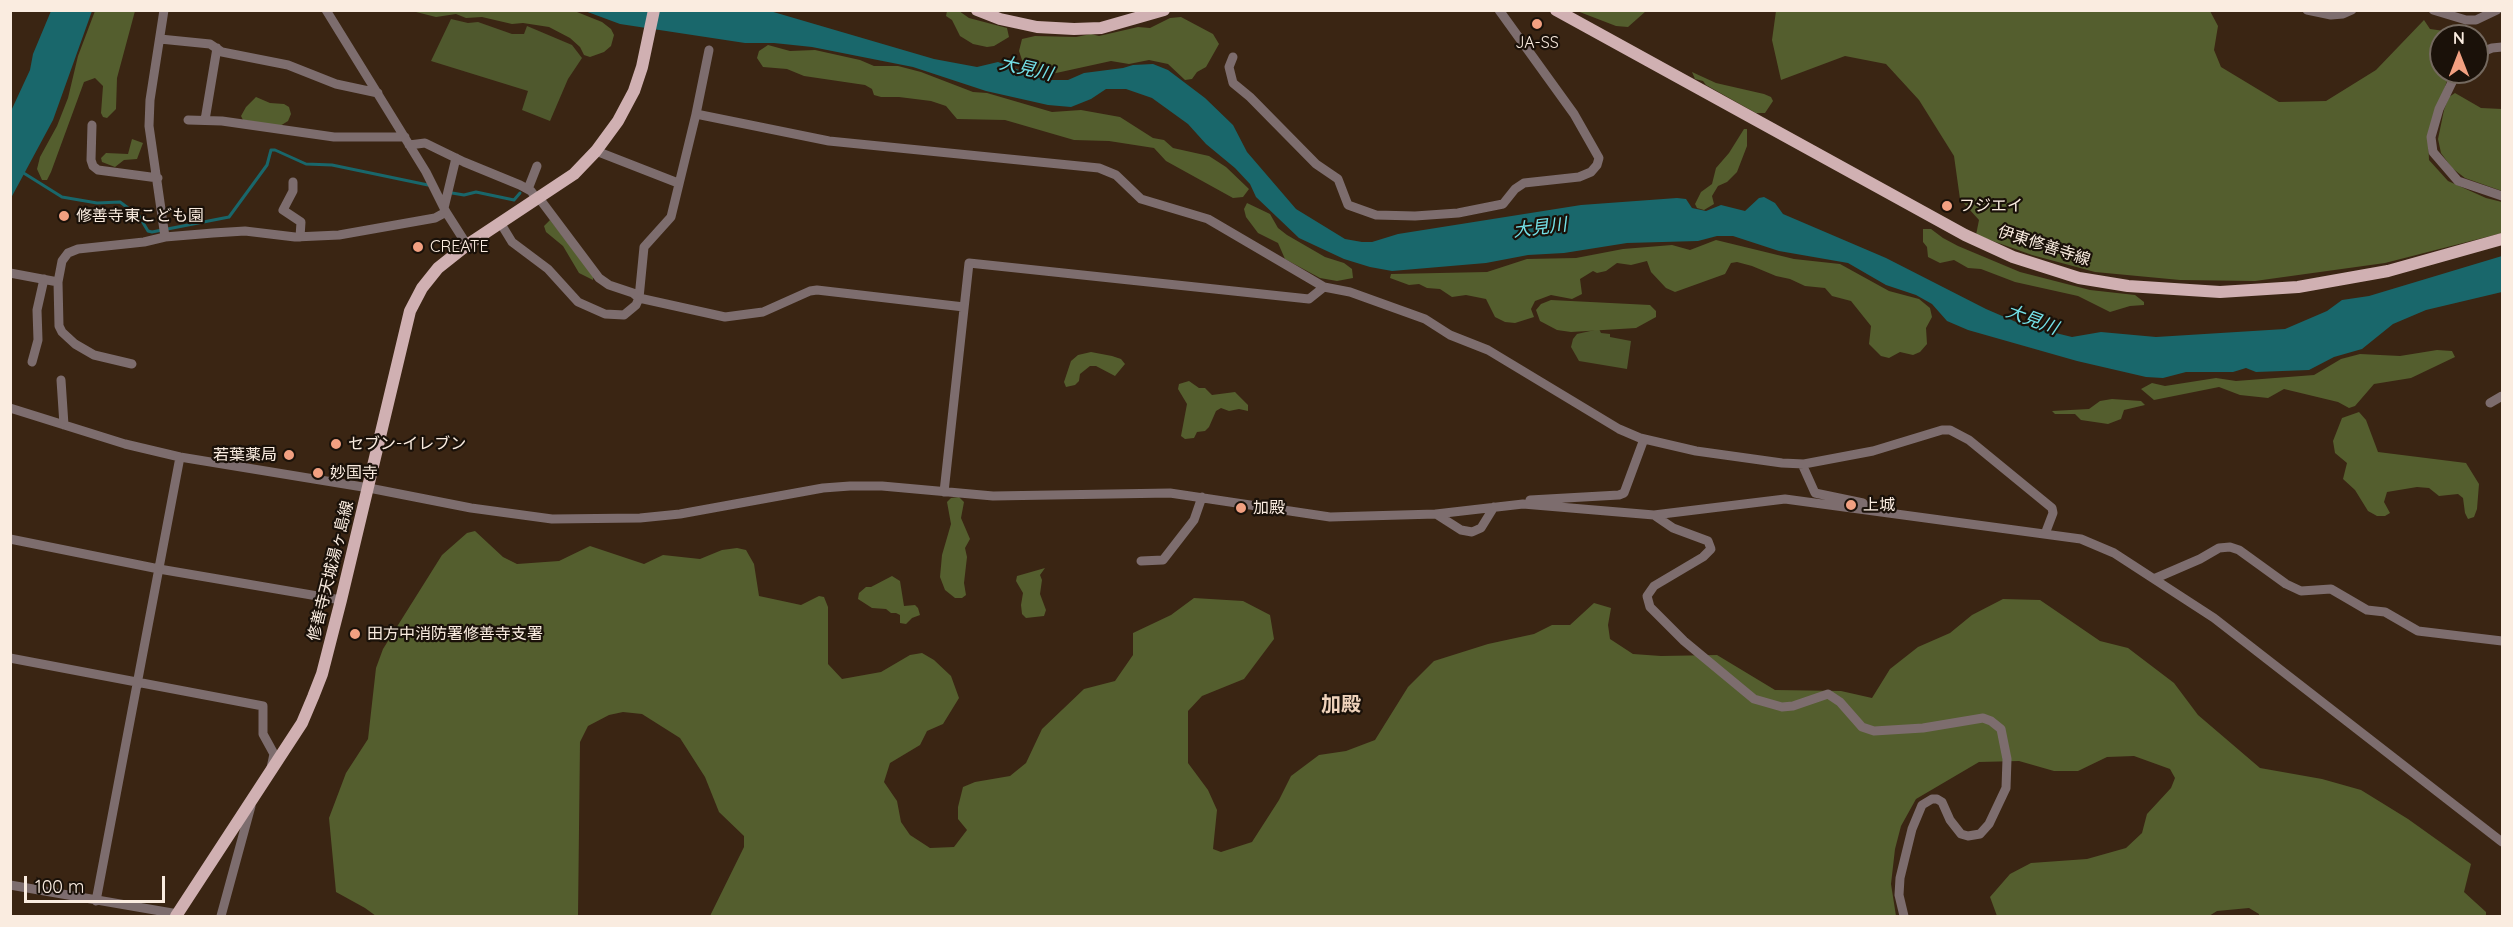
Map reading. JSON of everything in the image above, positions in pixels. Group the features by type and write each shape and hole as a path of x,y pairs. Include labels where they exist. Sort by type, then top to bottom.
{"main road":[{"name":"修善寺天城湯ヶ島線","path":"177,915 302,723 313,698 322,674 341,600 410,311 430,276 467,245 574,174 596,151 625,109 642,67 654,10"},
{"path":"977,10 1000,20 1037,27 1074,29 1101,28 1164,10"},
{"name":"伊東修善寺線","path":"1556,10 1965,235 2013,257 2079,278 2128,285 2220,292 2298,287 2388,271 2502,239"}],"street":[{"path":"164,10 150,100 149,126 165,237"},
{"path":"326,10 407,141 467,245"},
{"path":"1233,57 1229,68 1233,83 1250,97 1316,164 1338,179 1348,205 1376,215 1415,216 1458,213 1503,204 1515,189 1524,183 1579,177 1591,172 1599,158 1574,114 1499,10"},
{"path":"2307,10 2331,15 2343,14 2352,10"},
{"path":"2433,10 2466,20 2476,20 2497,10"},
{"path":"160,39 210,44 222,52 288,65 336,84 378,93"},
{"path":"205,120 217,48"},
{"path":"501,224 512,242 548,269 578,302 611,316 624,315 636,305 639,298 644,247 671,217 696,114 708,50"},
{"path":"2451,84 2439,109 2431,137 2433,152 2458,181 2502,196"},
{"path":"696,114 829,141 1099,168 1116,176 1141,199 1208,219 1324,287 1369,298 1425,319 1450,335 1501,358 1619,429 1644,439 1696,451 1802,464 1873,451 1942,430 1950,430 1969,440 2052,508 2053,513 2046,534"},
{"path":"188,120 205,120 312,135 425,143 456,159 528,189 599,278 639,298 725,317 763,312 817,290 964,307"},
{"path":"92,125 93,166 98,170 158,178"},
{"path":"596,151 678,183"},
{"path":"132,364 94,355 75,344 59,327 58,282 62,261 68,253 78,249 144,242 165,237 245,231 300,237 339,235 435,218 445,210 456,159"},
{"path":"528,189 537,166"},
{"path":"293,183 293,191 283,210 301,222 300,237"},
{"path":"944,492 969,263 1309,299 1324,287"},
{"path":"10,273 58,282"},
{"path":"32,363 38,340 37,309 44,279"},
{"path":"61,380 64,425"},
{"path":"2490,403 2502,396"},
{"path":"10,408 125,444 180,457 516,515 552,519 595,520 680,514 823,488 882,486 1010,496 1170,493 1330,517 1436,513 1520,504 1654,515 1774,500 1813,501 2080,539 2094,543 2156,578 2223,625 2502,843"},
{"path":"1520,504 1541,498 1624,493 1644,439"},
{"path":"96,901 180,457"},
{"path":"1802,464 1815,493 1863,503 1867,510"},
{"path":"1141,561 1163,560 1194,520 1202,497"},
{"path":"1436,513 1461,530 1472,532 1481,528 1494,507"},
{"path":"1654,515 1672,528 1708,541 1711,549 1703,557 1654,586 1647,596 1650,607 1677,635 1754,699 1782,707 1793,706 1828,694 1840,702 1862,727 1874,731 1923,728 1983,718 2001,729 2007,759 2006,788 1989,824 1980,834 1968,836 1961,834 1950,820 1942,802 1937,799 1932,799 1922,805 1912,828 1900,878 1899,895 1904,916"},
{"path":"10,539 341,600"},
{"path":"2156,578 2219,548 2230,547 2239,550 2286,584 2301,591 2331,589 2367,610 2385,612 2418,631 2502,641"},
{"path":"10,658 263,706 263,734 274,754 269,774"},
{"path":"221,916 254,794"},
{"path":"10,885 177,915"}],"green space":[{"path":"95,11 135,11 117,78 116,109 107,118 103,117 101,113 103,86 95,78 84,82 51,172 47,180 42,180 37,169 40,157 57,126 68,98 78,56"},
{"path":"412,11 577,12 602,22 611,29 614,35 611,46 604,52 590,57 584,55 580,47 570,38 549,27 523,23 512,24 482,17 466,18 456,14 436,17"},
{"path":"947,11 959,11 969,18 1007,28 1009,37 994,46 973,44 960,36 952,20 946,16"},
{"path":"1577,11 1646,11 1628,27 1616,26"},
{"path":"1776,11 2210,11 2218,26 2214,50 2221,67 2279,102 2326,101 2376,70 2424,20 2429,28 2429,84 2446,84 2428,136 2429,160 2448,181 2486,198 2502,202 2502,233 2385,263 2255,281 2180,280 2095,272 2032,255 1976,235 1979,220 1960,199 1954,156 1919,100 1886,64 1845,56 1781,80 1772,40"},
{"path":"1181,17 1213,34 1219,44 1206,67 1197,72 1192,79 1185,80 1168,64 1149,60 1129,64 1111,61 1047,75 1030,70 1023,63 1019,51 1022,39 1035,36 1076,37 1091,34 1099,36 1138,27 1150,28 1170,18"},
{"path":"451,19 468,23 478,22 512,34 524,34 527,26 572,45 582,58 568,79 550,121 522,110 528,91 431,61"},
{"path":"768,45 790,51 815,50 860,60 874,66 898,66 921,72 973,92 987,93 1052,112 1081,110 1120,117 1153,138 1164,140 1173,148 1209,156 1226,167 1249,189 1243,197 1233,198 1166,161 1154,148 1109,141 1074,140 1005,120 957,119 946,106 931,101 881,97 874,95 872,89 865,85 804,76 787,69 763,67 757,58 759,51"},
{"path":"1692,72 1716,83 1764,94 1771,97 1773,101 1765,113 1756,113 1706,85 1703,81 1695,79"},
{"path":"2455,93 2481,108 2502,109 2502,191 2465,178 2452,168 2441,153 2438,139 2444,110 2449,97"},
{"path":"256,97 289,107 291,114 288,121 280,126 243,120 241,116 246,107"},
{"path":"1744,129 1747,129 1747,146 1737,172 1727,182 1718,186 1712,196 1714,204 1704,210 1697,208 1695,204 1701,192 1712,184 1716,168 1729,153"},
{"path":"132,139 143,143 137,159 124,160 115,167 102,162 101,158 106,153 128,154"},
{"path":"1247,203 1270,214 1278,228 1287,235 1325,257 1344,263 1352,269 1353,278 1337,281 1320,278 1285,259 1278,243 1258,233 1246,217 1244,209"},
{"path":"550,220 593,275 593,280 579,273 563,246 546,232 544,226"},
{"path":"1923,229 1931,229 1958,246 2020,272 2090,290 2135,295 2144,302 2144,305 2130,306 2110,312 2078,296 2015,282 1981,269 1968,268 1954,260 1940,263 1928,257 1927,247 1923,242"},
{"path":"1716,240 1794,259 1840,264 1889,291 1919,299 1930,308 1932,317 1926,328 1927,344 1920,352 1913,355 1900,352 1889,358 1881,356 1869,344 1871,326 1851,301 1832,296 1825,288 1805,286 1737,262 1731,263 1725,274 1675,292 1666,288 1651,272 1647,261 1631,265 1617,263 1606,271 1597,273 1593,271 1580,279 1582,294 1572,299 1551,295 1535,301 1531,309 1534,317 1515,323 1505,322 1495,317 1486,299 1466,295 1452,297 1440,289 1427,288 1419,284 1409,285 1390,278 1391,274 1487,272 1527,259 1576,258 1623,249 1672,245 1690,250"},
{"path":"1551,300 1650,305 1656,311 1656,317 1636,328 1571,332 1557,330 1540,321 1536,310 1541,304"},
{"path":"1599,329 1601,333 1610,334 1610,337 1631,341 1627,369 1579,361 1571,347 1573,339 1577,334"},
{"path":"2437,350 2452,351 2455,357 2411,378 2374,384 2355,406 2349,408 2338,402 2284,389 2268,398 2240,395 2219,387 2154,400 2141,389 2152,383 2165,386 2216,378 2236,381 2314,375 2341,359 2360,354 2400,356"},
{"path":"1091,352 1121,359 1125,364 1115,376 1096,366 1090,366 1080,374 1079,381 1075,385 1066,387 1064,382 1071,361 1078,355"},
{"path":"1189,381 1199,388 1205,388 1212,395 1235,392 1248,405 1248,411 1239,409 1229,411 1221,408 1216,411 1205,431 1197,432 1194,438 1185,439 1181,436 1187,404 1178,389 1179,384"},
{"path":"2112,399 2141,401 2145,405 2124,410 2121,419 2108,424 2081,420 2075,414 2055,414 2052,411 2089,409 2100,401"},
{"path":"2359,412 2366,420 2378,452 2466,463 2479,484 2474,517 2468,519 2463,498 2458,494 2439,496 2429,488 2417,487 2387,492 2384,502 2390,513 2385,516 2377,516 2368,511 2355,490 2343,479 2347,463 2335,453 2333,441 2342,418"},
{"path":"959,497 964,502 961,518 970,539 965,548 967,557 964,583 966,595 962,598 955,598 945,590 940,577 942,555 951,524 947,502 951,498"},
{"path":"475,531 503,557 517,564 559,561 590,546 644,564 663,555 700,559 722,550 737,548 746,550 754,564 759,596 801,605 819,596 824,597 828,607 828,664 842,679 881,672 910,655 922,653 934,660 951,676 959,698 943,724 927,731 920,745 890,763 884,782 897,801 901,822 910,835 930,848 954,847 967,830 958,819 958,807 963,787 975,782 1010,776 1026,763 1042,729 1084,689 1115,681 1133,655 1133,633 1171,615 1194,598 1243,601 1270,615 1274,639 1244,679 1202,696 1188,711 1188,763 1208,790 1217,810 1213,849 1221,852 1252,842 1279,800 1291,776 1319,755 1346,751 1375,740 1408,687 1434,661 1488,644 1534,634 1552,625 1570,625 1594,603 1611,608 1608,625 1610,639 1633,654 1717,655 1775,690 1841,691 1872,698 1890,669 1918,647 1950,633 1972,615 2003,599 2040,600 2100,641 2128,648 2174,683 2198,715 2260,768 2322,779 2361,790 2408,819 2471,864 2464,892 2486,912 2486,916 2259,916 2249,908 2217,911 2209,916 1997,916 1990,897 2010,874 2031,863 2087,859 2126,848 2142,833 2147,814 2171,788 2175,778 2170,769 2134,756 2107,757 2078,771 2054,771 2019,761 1979,762 1916,799 1901,826 1895,849 1891,884 1896,916 710,916 744,847 744,836 719,812 705,777 680,738 642,714 623,712 609,715 588,726 580,742 578,916 376,916 336,892 329,818 346,773 368,739 376,668 383,649 442,555 467,533"},
{"path":"1045,568 1040,575 1042,580 1040,594 1046,610 1044,616 1026,618 1022,614 1023,593 1016,581 1017,576"},
{"path":"892,576 900,581 904,606 915,605 918,608 920,615 912,618 906,624 900,623 900,615 886,609 872,608 858,599 859,593 866,587 871,587"}],"water":[{"path":"51,11 92,11 53,120 11,198 11,111 30,70 33,54"},
{"name":"大見川","path":"585,11 770,11 934,59 977,67 998,62 1045,80 1068,80 1084,73 1153,64 1168,70 1205,98 1233,125 1247,152 1296,209 1345,239 1362,242 1372,242 1398,234 1581,205 1677,198 1686,199 1692,208 1706,211 1721,205 1745,211 1759,198 1764,197 1775,203 1783,214 1886,258 1986,309 2023,325 2072,337 2101,332 2156,337 2285,329 2327,311 2342,300 2369,296 2502,256 2502,292 2426,310 2393,324 2362,349 2334,357 2309,370 2256,372 2246,368 2233,372 2186,372 2163,378 2146,377 2077,361 1968,330 1947,321 1932,304 1916,295 1886,285 1848,263 1779,251 1733,236 1717,236 1698,241 1627,243 1564,253 1528,255 1486,263 1392,271 1344,259 1299,238 1256,197 1250,184 1235,168 1206,144 1188,124 1152,98 1126,89 1106,89 1091,99 1071,107 1048,105 986,91 913,67 812,47 745,43 620,24"}],"waterway":[{"path":"22,172 62,197 97,203 120,202 139,216 148,231 152,232 229,217 267,165 271,150 306,164 332,165 428,185"},
{"path":"452,193 464,195 476,192 514,200 520,193"}],"place":[{"name":"JA-SS","path":"1537,24"},
{"name":"フジエイ","path":"1947,206"},
{"name":"修善寺東こども園","path":"64,216"},
{"name":"CREATE","path":"418,247"},
{"name":"セブン-イレブン","path":"336,444"},
{"name":"若葉薬局","path":"289,455"},
{"name":"妙国寺","path":"318,473"},
{"name":"上城","path":"1851,505"},
{"name":"加殿","path":"1241,508"},
{"name":"田方中消防署修善寺支署","path":"355,634"}],"district":[{"name":"加殿","path":"1341,705"}]}
